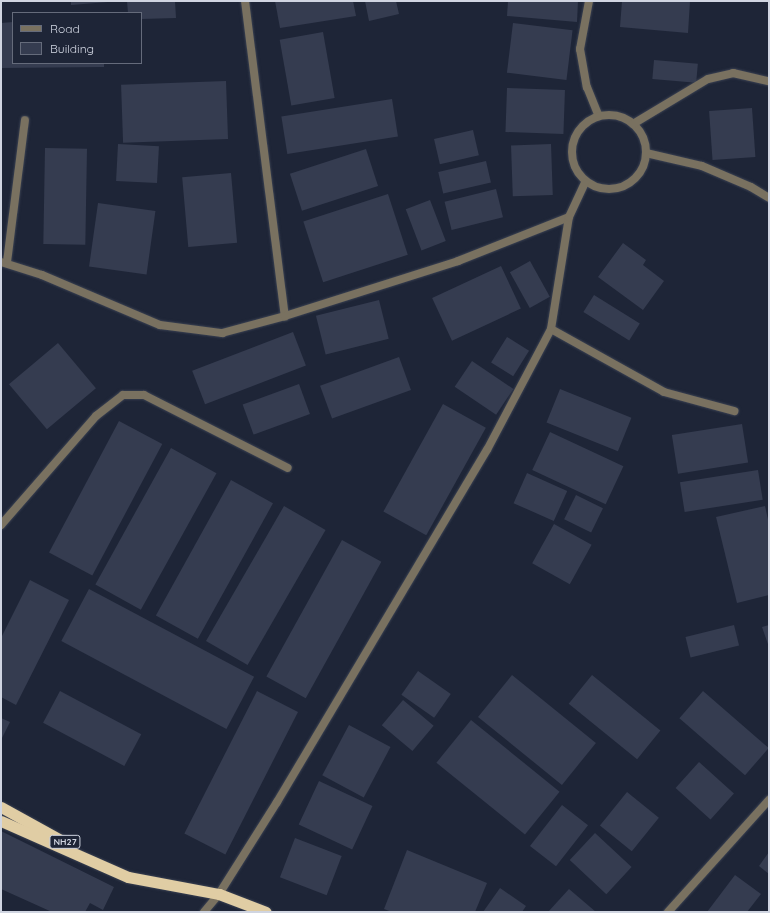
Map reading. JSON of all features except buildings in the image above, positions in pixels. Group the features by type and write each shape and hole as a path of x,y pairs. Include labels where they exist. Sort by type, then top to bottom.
{"highway":[{"name":"NH27","path":"1,807 128,876"},
{"name":"NH27","path":"1,821 128,876 219,894 266,912"}],"street":[{"path":"245,1 285,316"},
{"path":"589,1 580,49 587,87 599,116"},
{"path":"633,124 708,79 733,73 769,81"},
{"path":"612,115 633,124 640,131 646,153 639,175 621,188 608,190 585,182 575,170 572,145 581,126 599,116 612,115"},
{"path":"25,120 4,262 160,326 222,333 285,316 458,261 569,216"},
{"path":"646,153 702,166 751,187 769,198"},
{"path":"204,912 219,894 487,450 551,329 569,216 585,182"},
{"path":"551,329 664,392 734,411"},
{"path":"1,525 96,416 124,395 144,395 288,468"},
{"path":"668,912 769,800"}]}
